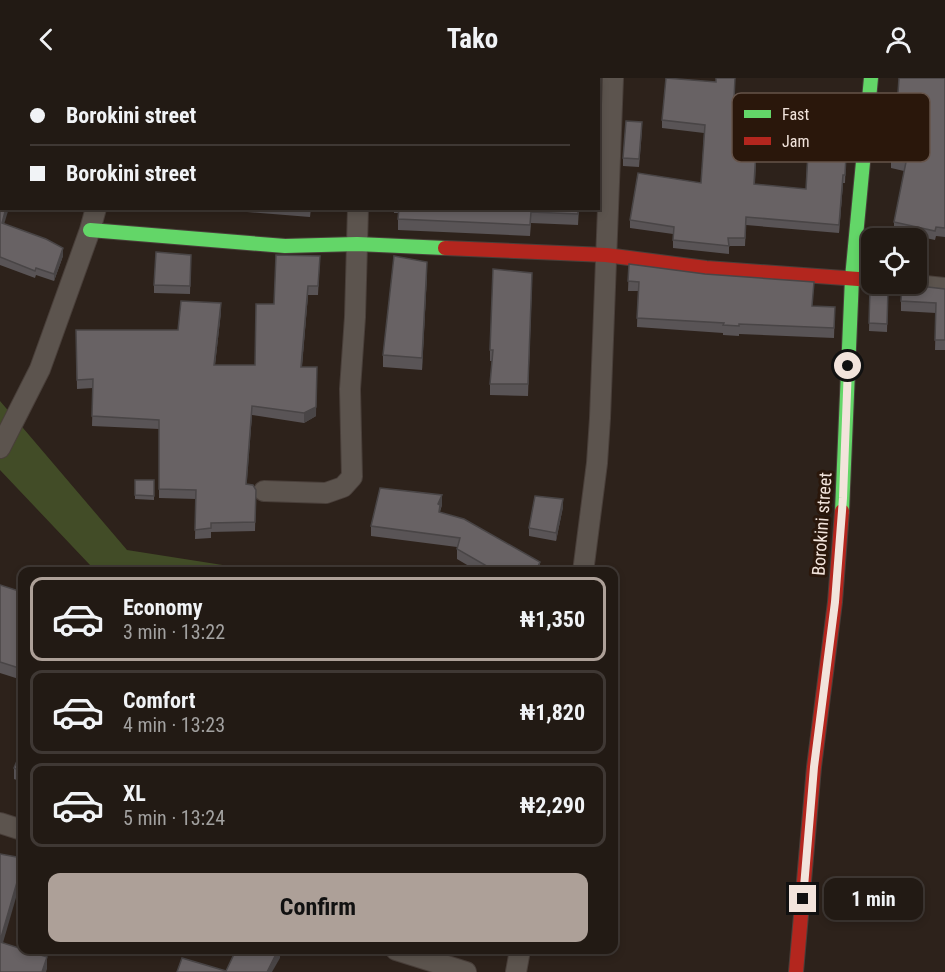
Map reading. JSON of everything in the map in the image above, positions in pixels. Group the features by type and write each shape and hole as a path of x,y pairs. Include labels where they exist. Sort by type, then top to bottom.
{"street":[{"path":"584,567 598,452 613,78"},
{"name":"Borokini street","path":"870,93 871,78"},
{"name":"Borokini street","path":"796,972 814,767 835,602 842,521 852,278 863,162"},
{"path":"0,448 40,369 95,210"},
{"path":"264,491 327,493 343,487 352,477 350,389 358,210"},
{"path":"90,230 285,246 357,244 606,255 706,268 861,279"},
{"path":"927,286 945,288"},
{"path":"0,823 18,829"},
{"path":"409,954 466,972"},
{"path":"516,972 519,954"}],"green space":[{"path":"0,401 127,550 235,567 97,567 90,565 0,470"}],"building":[{"path":"666,78 716,82 716,78 735,78 734,93 732,93 732,162 755,162 754,184 806,189 808,162 846,162 839,225 746,217 745,238 728,238 729,246 673,240 674,227 630,220 638,173 701,183 705,125 662,120"},
{"path":"899,78 945,78 945,228 936,227 935,231 894,222 906,162 930,162 930,93 898,93"},
{"path":"626,121 642,122 639,159 623,158"},
{"path":"0,210 5,210 2,223 46,239 63,248 54,274 36,268 35,271 0,257"},
{"path":"399,210 578,210 578,214 531,212 530,225 398,219"},
{"path":"156,252 191,255 190,286 154,285"},
{"path":"276,255 320,256 318,286 308,286 301,367 317,367 316,407 304,413 252,406 246,484 253,485 256,490 255,522 211,523 211,528 195,530 196,490 159,489 159,420 92,416 93,379 77,380 76,330 178,330 181,301 221,303 214,365 255,365 256,304 274,304"},
{"path":"394,256 427,262 422,358 383,355"},
{"path":"629,264 705,274 814,282 812,306 835,307 834,328 739,324 739,326 723,325 724,323 637,318 639,282 628,281"},
{"path":"493,269 532,273 528,384 490,384 493,350 490,350"},
{"path":"927,287 945,289 945,340 935,340 936,303 901,301 901,294 927,294"},
{"path":"870,294 888,294 887,324 869,323"},
{"path":"135,480 154,480 154,496 135,495"},
{"path":"380,488 442,495 438,504 440,505 439,512 464,519 540,562 538,567 488,567 457,549 460,538 371,526"},
{"path":"535,496 563,499 556,533 529,528"},
{"path":"0,585 18,591 18,668 0,662"},
{"path":"0,854 18,857 18,879 0,941"},
{"path":"0,942 18,948 18,954 38,954 47,957 42,972 0,972"},
{"path":"234,954 276,954 267,972 177,972 182,958 226,971"}],"traffic: fast":[{"path":"870,93 871,78"},
{"path":"842,511 852,278 863,162"},
{"path":"90,230 285,246 357,244 445,248"}],"traffic: jam":[{"path":"445,248 606,255 706,268 861,279"},
{"path":"796,972 814,767 835,602 842,511"}],"route":[{"path":"803,899 814,767 835,602 843,498 848,366"}]}
